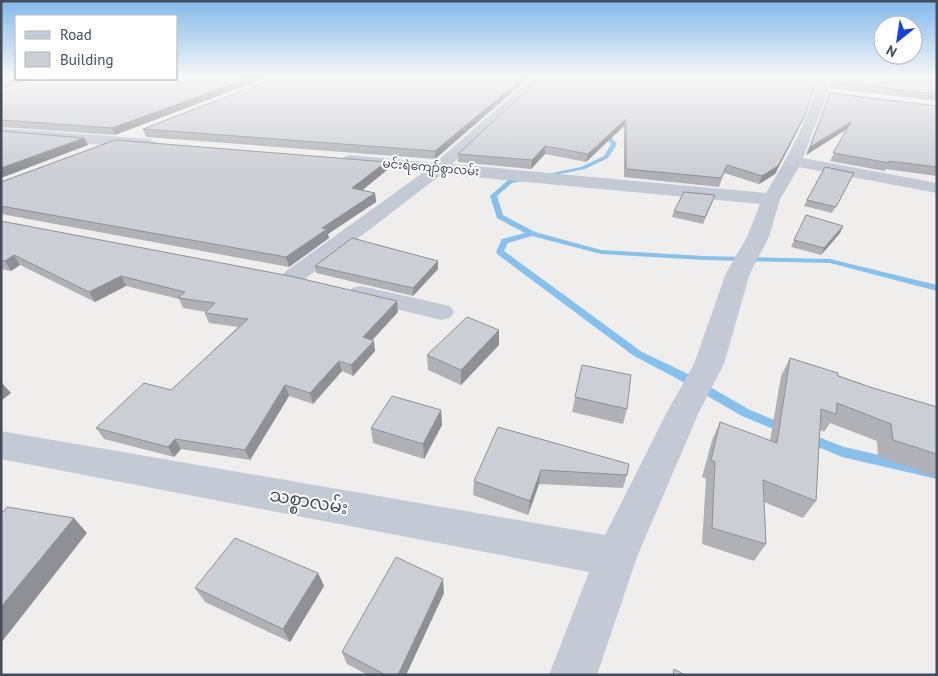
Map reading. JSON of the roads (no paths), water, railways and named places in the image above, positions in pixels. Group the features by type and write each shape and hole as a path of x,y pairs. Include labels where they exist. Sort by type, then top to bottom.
{"street":[{"path":"441,312 283,275 405,196 503,110"},
{"path":"573,675 616,557 683,412 709,364 738,273 758,237 771,199 794,161 819,110"},
{"path":"89,152 142,131"},
{"path":"1,132 164,145"},
{"name":"မင်းရဲကျော်စွာလမ်း","path":"332,158 771,199"},
{"path":"794,161 937,188"},
{"name":"သစ္စာလမ်း","path":"1,445 616,557"}],"waterway":[{"path":"545,176 583,168 606,157 614,144 603,130"},
{"path":"526,179 510,181 493,196 500,216 532,234"},
{"path":"532,234 601,252 704,258 830,261 937,288"},
{"path":"532,234 505,241 500,252 638,354 680,375 746,413 785,429"},
{"path":"808,438 842,452 937,474"}]}
